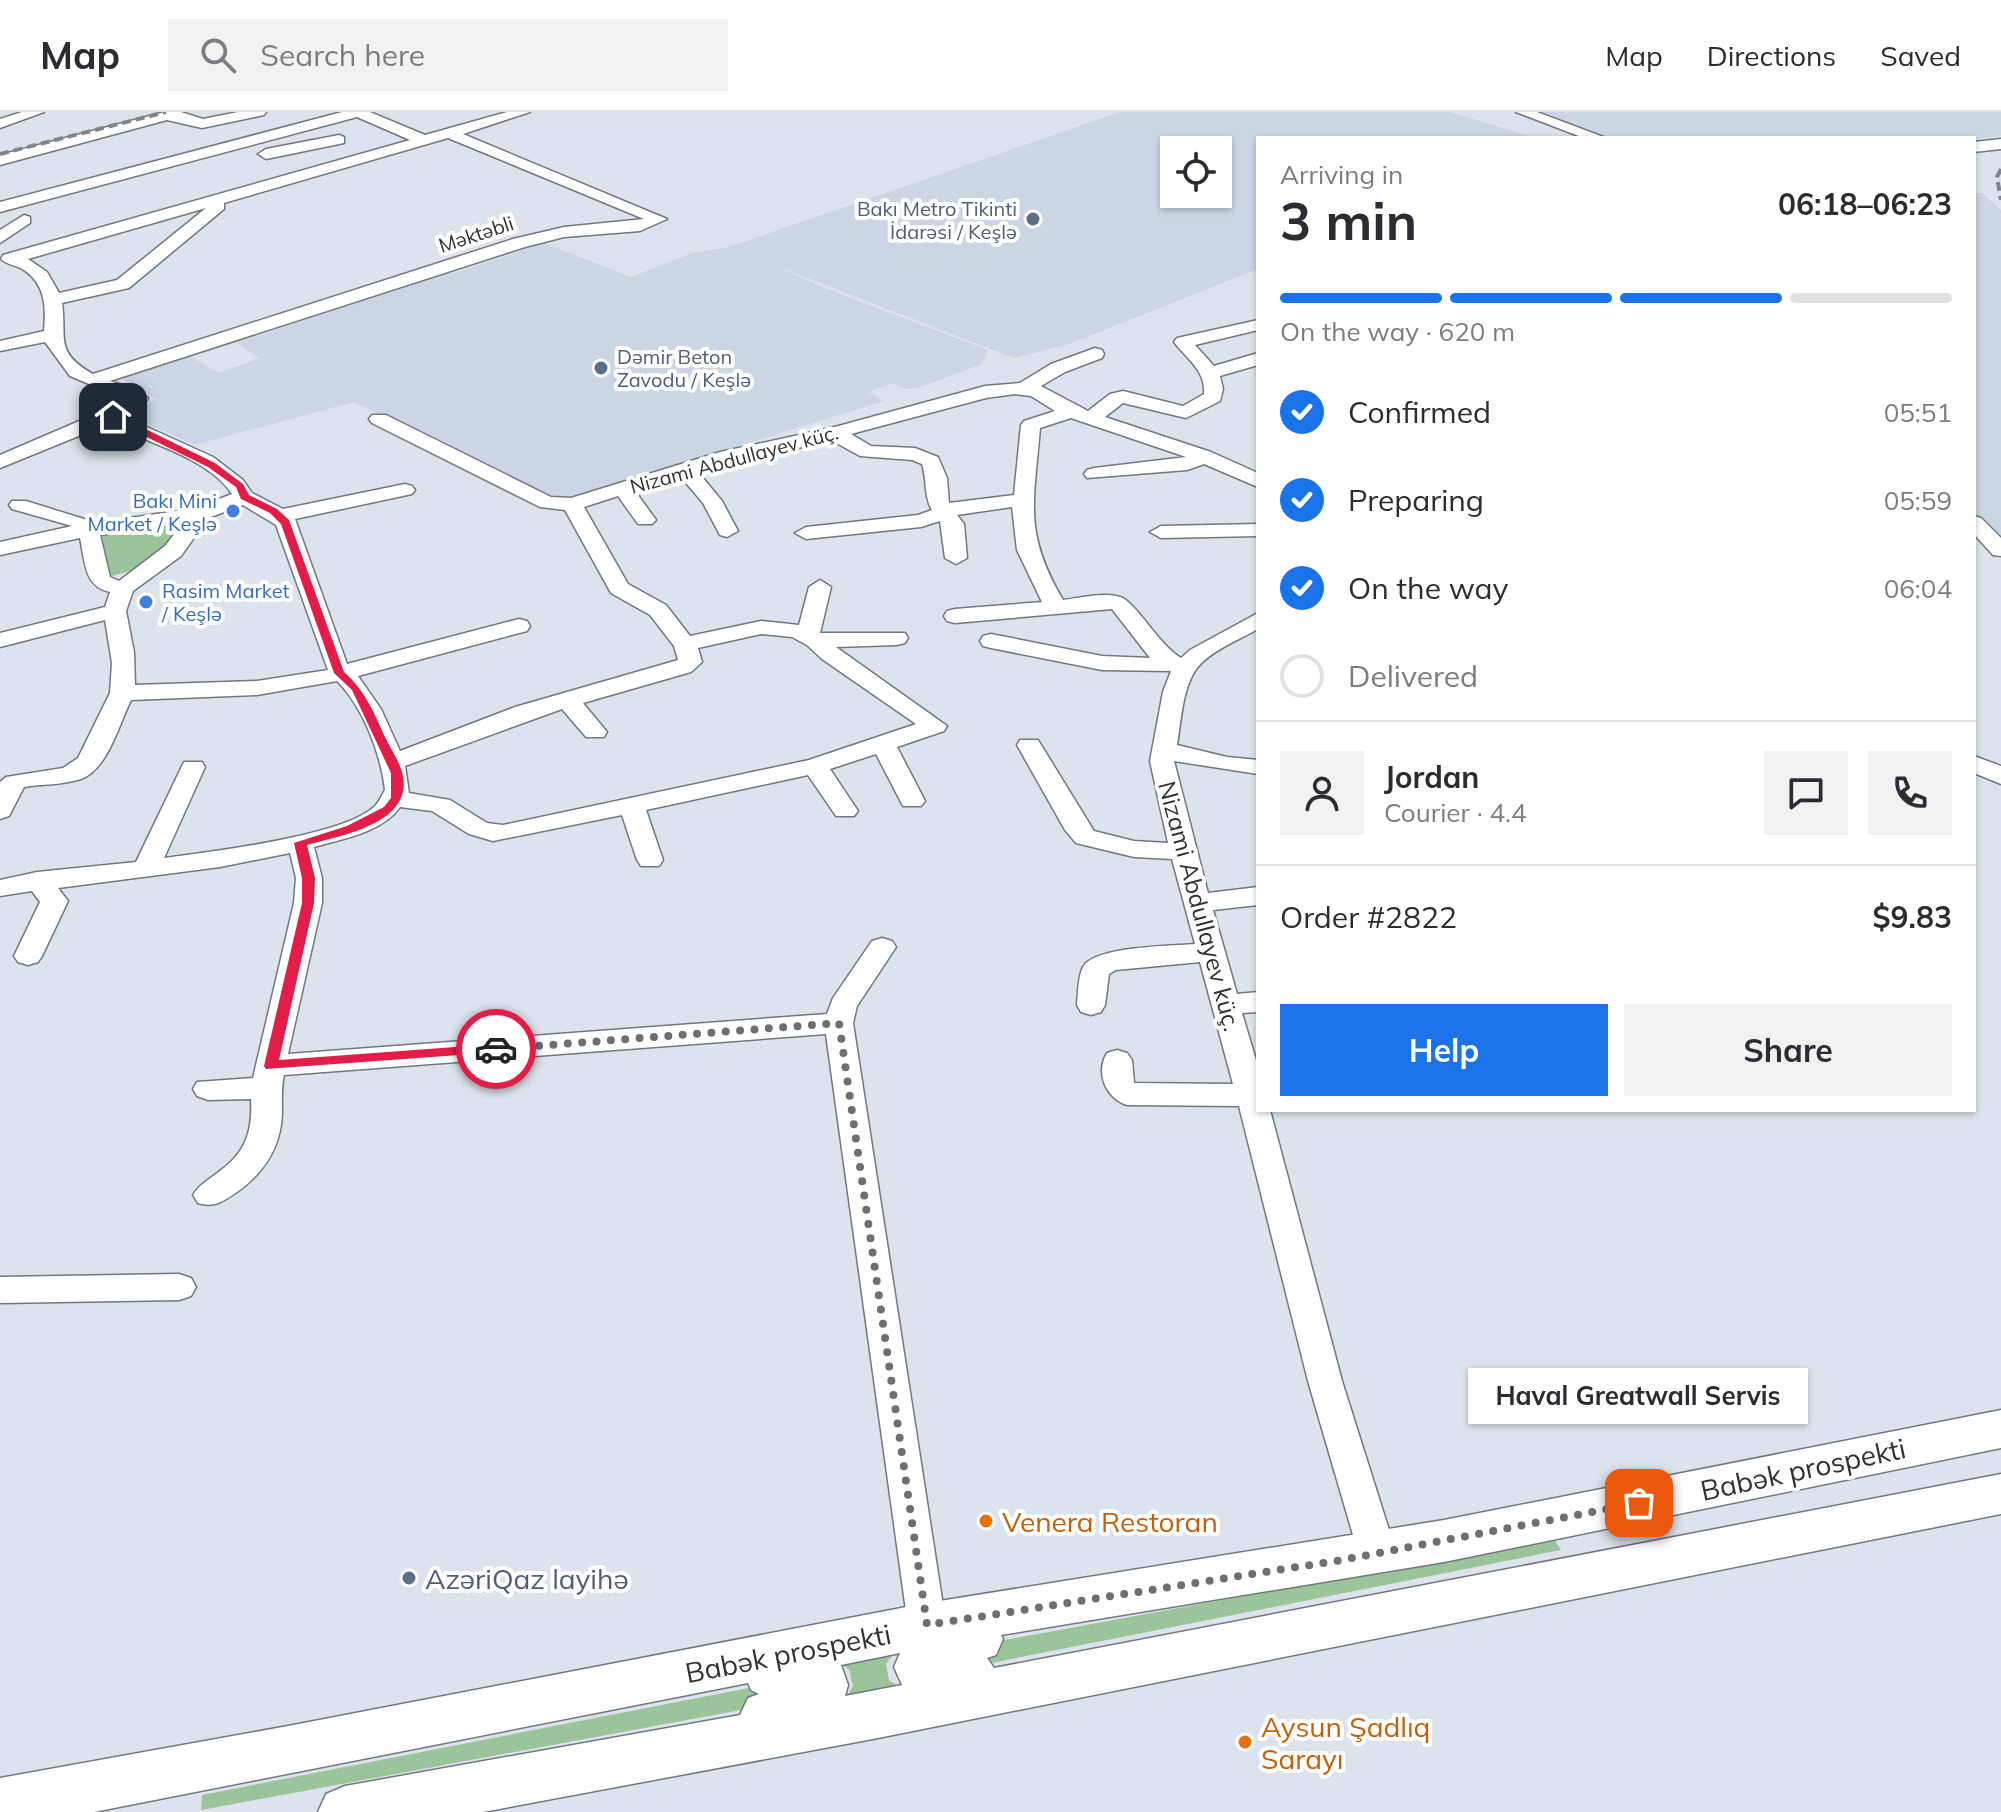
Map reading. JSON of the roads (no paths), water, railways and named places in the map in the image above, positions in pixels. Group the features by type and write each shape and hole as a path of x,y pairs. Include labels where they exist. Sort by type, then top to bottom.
{"main road":[{"name":"Babək prospekti","path":"0,1804 549,1701 927,1625 1360,1556 2001,1429"},
{"path":"345,1812 878,1714 2001,1494"},
{"path":"1217,1647 1101,1650 940,1681 921,1675 919,1667 926,1653 936,1647 1291,1581 1360,1556"},
{"path":"316,1812 391,1786 788,1711 820,1696 823,1685 816,1672 799,1668 661,1696 549,1701"}],"street":[{"path":"0,124 37,112"},
{"path":"0,149 145,112"},
{"path":"0,207 358,112 424,140"},
{"path":"6,260 448,133 489,116 523,112"},
{"path":"1523,112 1593,136"},
{"path":"0,160 167,116 179,116 202,124 255,113 289,131"},
{"path":"17,120 43,138"},
{"path":"306,127 375,154"},
{"name":"Məktəbli","path":"93,380 519,243 564,232 640,226 659,219 448,133"},
{"path":"230,162 339,140"},
{"path":"1976,147 2001,144"},
{"path":"53,300 123,284 227,198"},
{"path":"0,238 24,220"},
{"path":"0,462 91,423 113,417 134,406 138,398 93,380 71,367 55,345 52,335 53,300 39,271 6,260"},
{"path":"1092,417 1117,398 1123,397 1178,411 1192,411 1213,397 1215,388 1211,373 1183,342 1256,325"},
{"path":"0,346 52,335"},
{"path":"1025,388 1058,368 1095,354"},
{"path":"1211,373 1256,360"},
{"path":"1025,388 1071,412 1204,456 1256,480"},
{"name":"Nizami Abdullayev küç.","path":"572,504 749,450 834,433 985,392 1025,388"},
{"path":"1056,606 1028,555 1023,538 1021,500 1030,445 1029,428 1071,412"},
{"path":"0,888 37,880 202,862 300,843 369,822 389,810 397,799 397,773 393,762 357,689 339,673 286,522 244,497 240,486 212,465 113,417"},
{"path":"379,419 547,503 572,504 594,538 619,588 658,610 685,645 690,662 683,667 490,723 393,762"},
{"path":"834,433 867,452 915,454 931,461 937,478 938,503 953,524 956,558"},
{"path":"800,441 811,459"},
{"path":"1094,474 1187,464 1204,456"},
{"path":"684,468 712,501 727,531"},
{"path":"622,488 645,520"},
{"path":"280,516 405,490"},
{"path":"318,507 335,491"},
{"path":"0,549 90,528 131,527 201,514 244,497"},
{"path":"806,533 921,521 977,503 1021,500"},
{"path":"19,505 80,520 90,528 100,579 107,585 123,588"},
{"path":"0,811 9,787 7,778 64,776 85,767 122,693 125,670 115,611 123,588 173,551 201,514"},
{"path":"1976,524 2001,550"},
{"path":"1161,532 1256,530"},
{"path":"814,638 820,587"},
{"path":"955,616 1119,603 1155,653 1177,666"},
{"path":"0,640 115,611"},
{"path":"991,641 1025,645 1096,662 1177,666 1256,621"},
{"path":"122,693 257,688 312,681 519,626"},
{"path":"685,645 742,627 783,630 814,638 897,638"},
{"path":"397,799 434,803 451,809 480,832 503,833 815,766 935,726 830,654 814,638"},
{"name":"Nizami Abdullayev küç.","path":"1177,666 1178,680 1163,749 1165,777 1325,1381 1360,1556"},
{"path":"567,699 595,732"},
{"path":"883,744 912,801"},
{"path":"1029,745 1085,837 1134,849 1183,852"},
{"path":"1163,749 1227,764 1256,767"},
{"path":"1976,764 2001,776"},
{"path":"815,766 845,811"},
{"path":"146,868 193,767"},
{"path":"632,806 650,860"},
{"path":"209,1195 254,1162 268,1118 268,1077 308,903 309,878 300,843"},
{"path":"28,956 54,901 37,880"},
{"path":"1198,903 1256,896"},
{"path":"882,947 843,1005 839,1023 927,1625"},
{"path":"1091,1005 1096,969 1110,961 1212,952"},
{"path":"1226,1005 1256,1002"},
{"path":"208,1089 268,1077 839,1023"},
{"path":"1117,1060 1120,1089 1127,1094 1251,1095"},
{"path":"0,1290 179,1287"}],"railway":[{"path":"0,154 166,112"},
{"path":"2001,169 1997,177 2001,200"}],"place":[{"name":"Bakı Metro Tikinti İdarəsi / Keşlə","path":"1033,219"},
{"name":"Dəmir Beton Zavodu / Keşlə","path":"601,368"},
{"name":"Bakı Mini Market / Keşlə","path":"233,511"},
{"name":"Rasim Market / Keşlə","path":"146,602"},
{"name":"Haval Greatwall Servis","path":"1639,1503"},
{"name":"Venera Restoran","path":"986,1521"},
{"name":"AzəriQaz layihə","path":"409,1578"},
{"name":"Aysun Şadlıq Sarayı","path":"1245,1742"}]}
